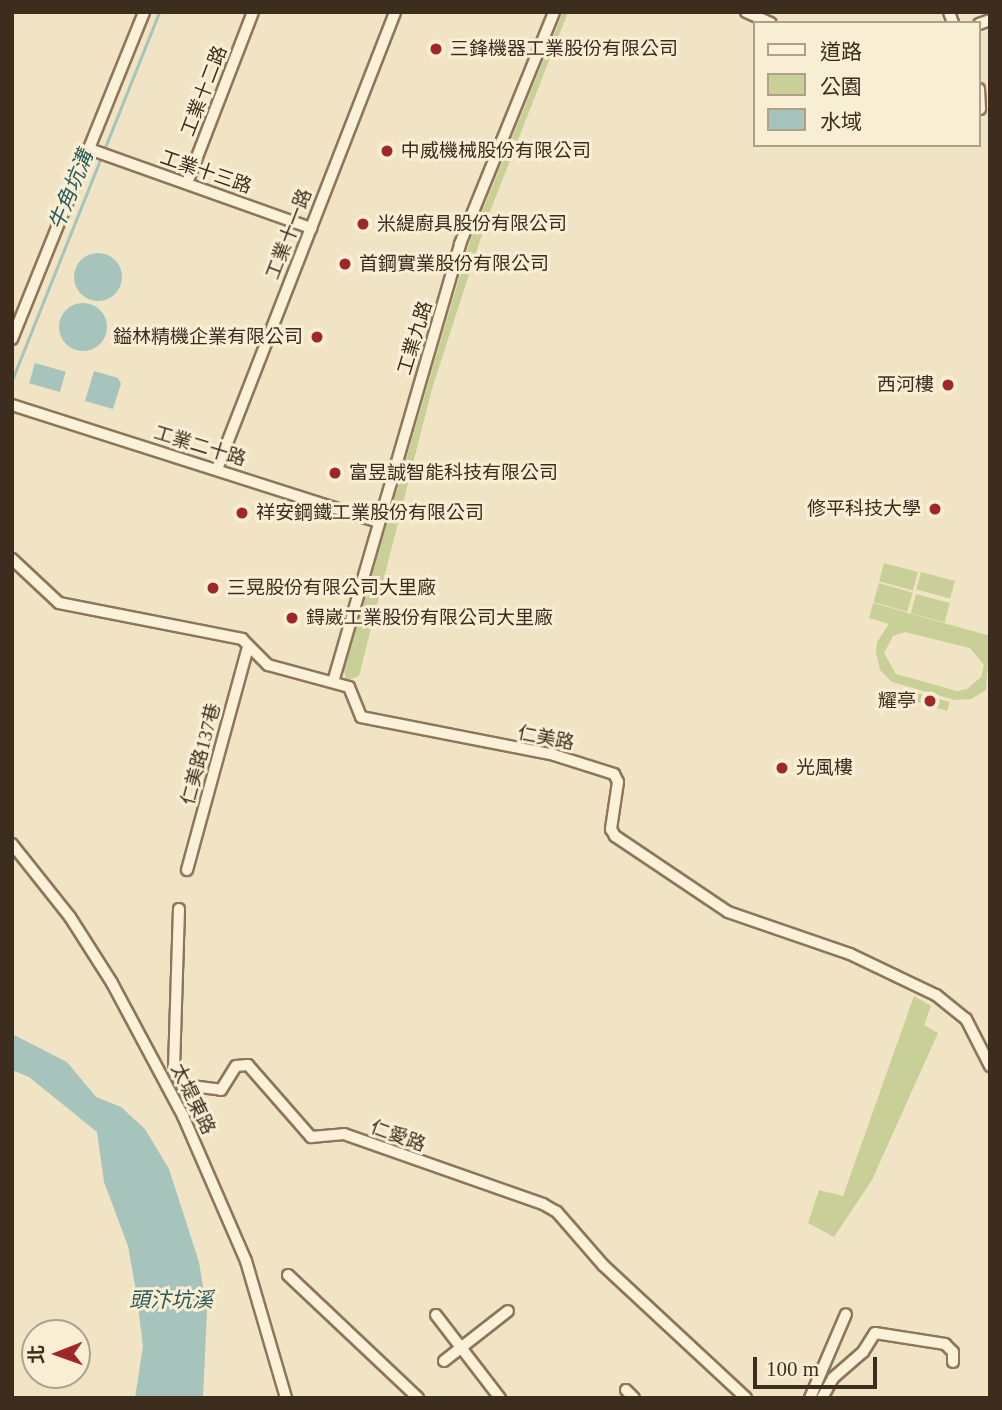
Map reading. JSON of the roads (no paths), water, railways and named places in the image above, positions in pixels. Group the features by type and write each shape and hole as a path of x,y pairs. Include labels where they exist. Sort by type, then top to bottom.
{"street":[{"path":"12,339 92,149 144,12"},
{"name":"工業十二路","path":"187,183 253,12"},
{"name":"工業十一路","path":"217,469 395,12"},
{"name":"工業九路","path":"333,682 460,244 554,12"},
{"path":"746,12 761,15"},
{"name":"工業十三路","path":"92,149 311,228"},
{"name":"工業二十路","path":"12,405 378,522"},
{"path":"12,559 59,603 242,639 268,665 333,682"},
{"name":"仁美路137巷","path":"187,870 248,647"},
{"name":"仁美路","path":"333,682 352,689 355,711 361,718 554,755 614,774 618,782 611,829 615,836 728,912 850,954 936,995 966,1019 990,1066"},
{"name":"太堤東路","path":"12,844 70,918 112,983 183,1116 246,1261 286,1398"},
{"name":"仁愛路","path":"179,909 174,1072 183,1085 221,1090 236,1066 248,1065 311,1137 344,1134 543,1204 557,1212 604,1265 746,1398"},
{"path":"288,1275 418,1398"},
{"path":"444,1361 508,1311"},
{"path":"810,1398 846,1314"},
{"path":"436,1315 500,1398"},
{"path":"822,1398 833,1378 863,1352 875,1333 944,1344 953,1352 953,1362"}],"water":[{"path":"98,253 107,254 115,260 121,268 121,286 115,294 107,300 98,301 89,300 81,294 75,286 74,277 75,268 81,260 89,254"},
{"path":"83,303 92,304 100,310 106,318 106,336 100,344 92,350 83,351 74,350 66,344 60,336 59,327 60,318 66,310 74,304"},
{"path":"35,363 66,372 60,392 29,383"},
{"path":"94,371 118,378 121,384 113,409 85,401"},
{"name":"頭汴坑溪","path":"12,1034 67,1062 96,1097 121,1107 145,1129 169,1169 199,1262 207,1311 203,1398 135,1398 143,1346 136,1291 128,1246 104,1182 97,1132 29,1077 12,1070"}],"waterway":[{"name":"牛角坑溝","path":"12,380 159,12"}],"place":[{"name":"三鋒機器工業股份有限公司","path":"436,49"},
{"name":"中威機械股份有限公司","path":"387,151"},
{"name":"米緹廚具股份有限公司","path":"363,224"},
{"name":"首鋼實業股份有限公司","path":"345,264"},
{"name":"鎰林精機企業有限公司","path":"317,337"},
{"name":"西河樓","path":"948,385"},
{"name":"富昱誠智能科技有限公司","path":"335,473"},
{"name":"修平科技大學","path":"935,509"},
{"name":"祥安鋼鐵工業股份有限公司","path":"242,513"},
{"name":"三晃股份有限公司大里廠","path":"213,588"},
{"name":"鍀崴工業股份有限公司大里廠","path":"292,618"},
{"name":"耀亭","path":"930,701"},
{"name":"光風樓","path":"782,768"}]}
